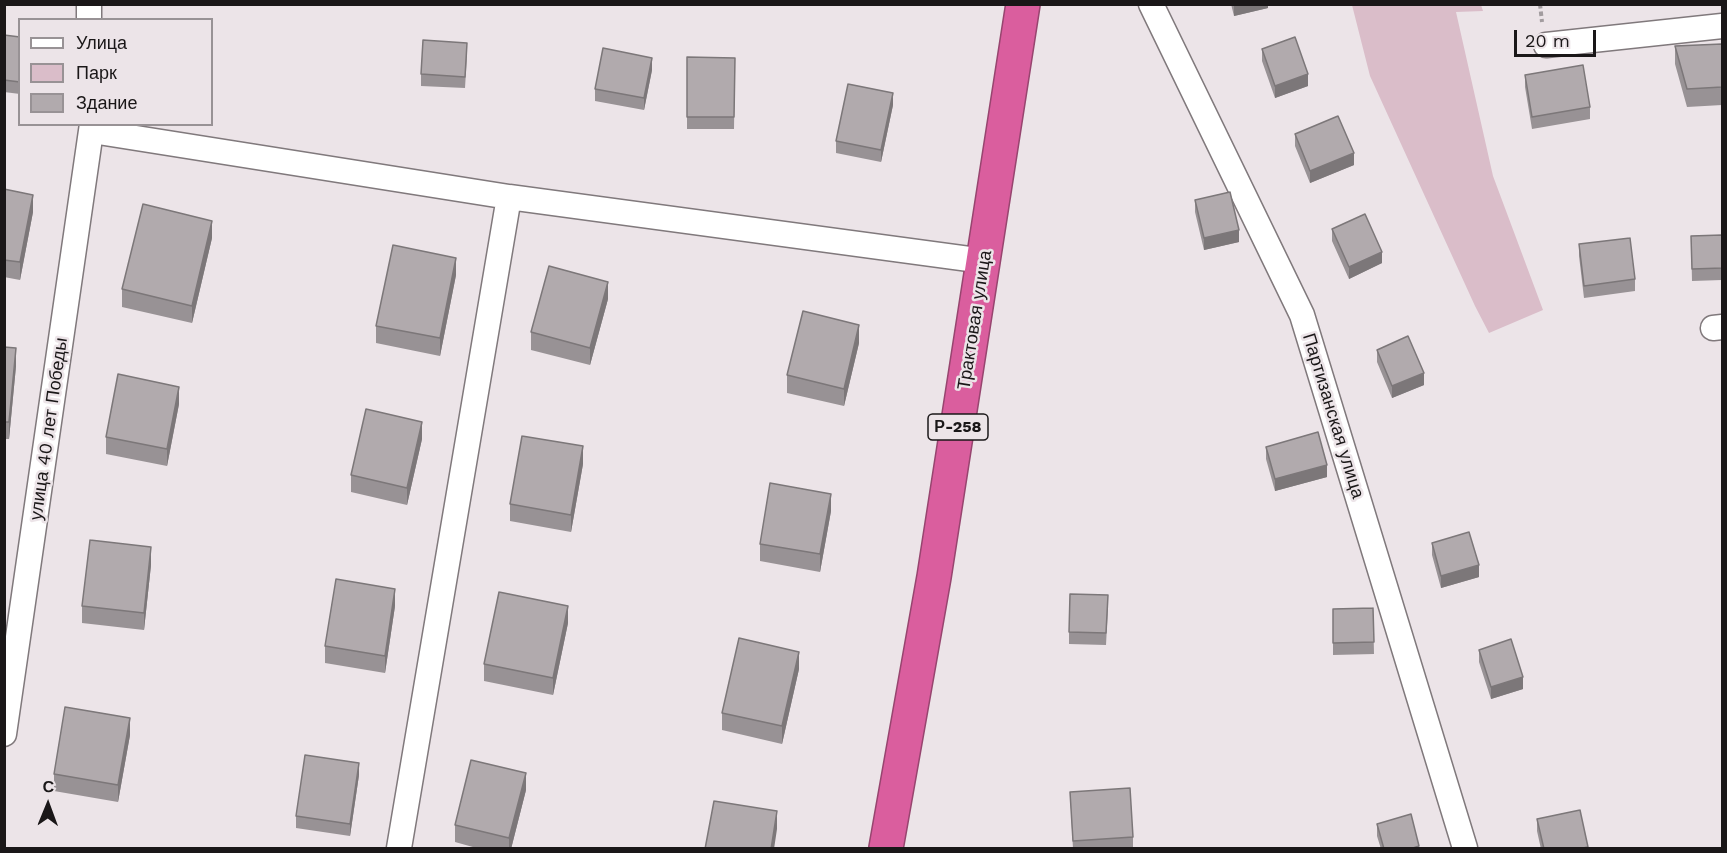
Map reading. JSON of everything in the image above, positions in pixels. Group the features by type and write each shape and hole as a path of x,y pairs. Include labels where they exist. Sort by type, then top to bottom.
{"highway":[{"name":"Трактовая улица","path":"886,849 934,577 1023,4"}],"street":[{"name":"Партизанская улица","path":"1150,4 1302,315 1465,849"},
{"path":"1546,45 1722,26"},
{"path":"92,128 509,197 984,261"},
{"name":"улица 40 лет Победы","path":"4,734 92,128"},
{"path":"399,849 509,197"}],"green space":[{"path":"1352,5 1481,5 1483,11 1456,12 1493,176 1543,310 1489,333 1370,76"}],"building":[{"path":"4,35 18,37 18,82 4,80"},
{"path":"1295,37 1308,74 1275,86 1262,49"},
{"path":"423,40 467,43 465,77 421,74"},
{"path":"1722,44 1722,87 1687,89 1675,46"},
{"path":"603,48 652,58 644,98 595,89"},
{"path":"687,57 735,58 734,117 687,117"},
{"path":"1583,65 1590,107 1532,117 1525,75"},
{"path":"848,84 893,93 881,150 836,141"},
{"path":"1338,116 1354,153 1310,171 1295,134"},
{"path":"4,189 33,195 20,262 4,260"},
{"path":"1230,192 1239,230 1204,238 1195,200"},
{"path":"143,204 212,221 192,306 122,289"},
{"path":"1365,214 1382,252 1349,267 1332,229"},
{"path":"1722,235 1722,268 1692,269 1691,236"},
{"path":"1630,238 1635,279 1584,286 1579,244"},
{"path":"393,245 456,258 440,338 376,326"},
{"path":"549,266 608,282 590,348 531,332"},
{"path":"803,311 859,325 844,389 787,375"},
{"path":"1408,336 1424,373 1392,386 1377,350"},
{"path":"4,347 16,348 9,422 4,422"},
{"path":"118,374 179,387 167,449 106,437"},
{"path":"366,409 422,422 407,488 351,475"},
{"path":"1318,432 1327,465 1275,479 1266,447"},
{"path":"522,436 583,446 571,515 510,504"},
{"path":"770,483 831,494 820,554 760,544"},
{"path":"1469,532 1479,565 1441,576 1432,543"},
{"path":"90,540 151,547 144,613 82,606"},
{"path":"336,579 395,589 385,656 325,646"},
{"path":"499,592 568,606 553,678 484,664"},
{"path":"1070,594 1108,595 1106,633 1069,632"},
{"path":"1373,608 1374,642 1333,643 1333,609"},
{"path":"739,638 799,652 782,726 722,713"},
{"path":"1511,639 1523,677 1491,687 1479,650"},
{"path":"65,707 130,718 118,785 54,774"},
{"path":"305,755 359,763 350,824 296,816"},
{"path":"471,760 526,773 509,838 455,825"},
{"path":"1130,788 1133,837 1073,841 1070,792"},
{"path":"714,801 777,811 771,849 705,849"},
{"path":"1580,810 1588,847 1544,849 1537,819"},
{"path":"1411,814 1419,846 1410,849 1384,849 1377,824"}]}
